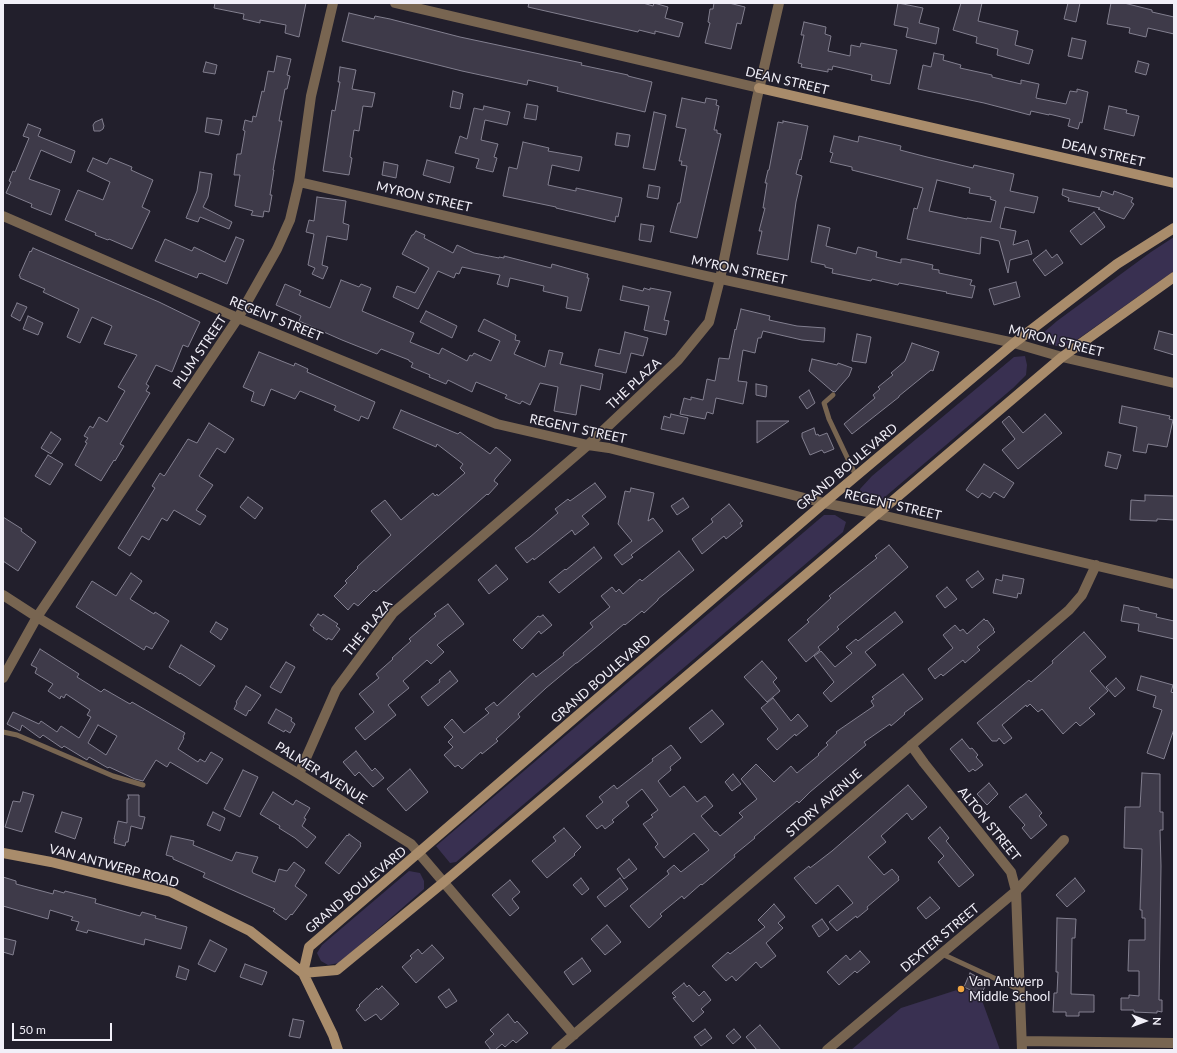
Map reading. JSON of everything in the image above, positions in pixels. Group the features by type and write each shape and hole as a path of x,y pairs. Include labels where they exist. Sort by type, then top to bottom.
{"street":[{"name":"PLUM STREET","path":"3,678 37,617 238,318 277,249 290,220 299,182 311,96 333,3"},
{"name":"DEAN STREET","path":"395,3 1174,183"},
{"name":"THE PLAZA","path":"299,774 336,690 393,613 588,445 678,360 710,322 779,3"},
{"name":"MYRON STREET","path":"299,182 720,279 1014,343 1062,357 1174,383"},
{"name":"REGENT STREET","path":"3,216 238,318 497,424 588,445 610,448 824,503 877,514 1174,584"},
{"name":"GRAND BOULEVARD","path":"303,973 309,947 824,503 1014,343 1117,264 1174,228"},
{"path":"303,973 337,970 444,882 1062,357 1174,277"},
{"name":"STORY AVENUE","path":"556,1050 1069,610 1082,595 1096,565"},
{"name":"PALMER AVENUE","path":"3,595 37,617 299,774 411,844 574,1035"},
{"name":"ALTON STREET","path":"911,745 1011,872 1016,891 1022,1045"},
{"name":"DEXTER STREET","path":"827,1050 1016,891 1064,840"},
{"name":"VAN ANTWERP ROAD","path":"3,853 51,862 171,892 250,931 303,973 333,1035 338,1050"},
{"path":"1022,1045 1174,1043"}],"lane":[{"path":"833,395 824,403 829,419 856,476"},
{"path":"3,732 17,735 113,776 142,785"},
{"path":"942,954 1020,990"}],"shaded area":[{"path":"1174,237 1174,271 1071,344 1057,346 1047,344 1042,334 1057,321 1151,252"},
{"path":"1025,356 1027,365 1026,375 1013,388 879,502 868,502 861,498 860,489 872,476 1014,357"},
{"path":"824,515 835,515 846,522 843,532 456,862 450,863 436,846"},
{"path":"409,871 420,873 424,881 424,889 339,963 328,965 321,961 317,953 322,945"},
{"path":"963,988 980,995 1000,1050 851,1050 901,1008"}],"building":[{"path":"215,3 306,3 299,37 285,33 286,25 260,20 260,23 243,19 244,14 214,8"},
{"path":"529,3 643,3 653,6 654,3 668,7 665,18 683,23 679,37 655,31 655,34 639,30 638,32 528,7"},
{"path":"714,3 729,3 745,7 741,24 737,23 731,49 705,43 710,23 708,22 710,9 713,9"},
{"path":"898,3 923,8 919,23 939,28 936,44 906,37 908,28 894,25"},
{"path":"961,3 982,3 978,21 1018,31 1015,45 1033,50 1029,64 997,55 998,49 976,43 977,37 953,30"},
{"path":"1068,3 1080,3 1076,22 1064,19"},
{"path":"1111,3 1124,3 1174,17 1174,34 1148,28 1146,37 1129,33 1130,28 1107,24"},
{"path":"349,13 374,19 375,16 390,19 460,37 582,63 581,65 628,75 652,82 645,112 557,91 558,87 528,80 527,85 462,71 342,41"},
{"path":"804,22 826,27 825,34 831,36 828,51 850,56 851,45 860,47 861,43 897,50 890,84 871,80 872,75 833,66 832,70 828,69 828,72 801,67 802,64 798,63 804,35 801,35"},
{"path":"1072,38 1086,41 1082,59 1068,56"},
{"path":"934,53 944,55 943,60 961,65 960,68 992,75 992,77 1021,84 1021,80 1039,84 1036,98 1066,104 1070,91 1077,92 1077,89 1088,92 1082,123 1080,122 1078,129 1068,126 1070,119 1031,111 1030,115 984,103 918,89 923,65 931,67"},
{"path":"277,56 291,59 287,75 290,76 287,89 285,89 279,121 282,121 273,170 270,195 272,195 269,212 264,211 263,217 251,215 253,211 235,206 240,175 234,175 237,154 241,154 245,131 243,130 245,120 252,122 253,116 256,117 262,91 264,92 268,71 274,72"},
{"path":"1138,61 1149,64 1146,75 1135,72"},
{"path":"206,62 217,65 215,74 203,72"},
{"path":"340,67 356,70 352,89 375,93 372,107 363,106 359,131 354,130 349,175 323,171 332,110 335,111 340,82 338,82"},
{"path":"453,91 463,94 460,109 450,107"},
{"path":"682,98 705,103 706,98 717,100 716,105 719,106 714,130 717,130 717,133 721,134 697,238 670,232 678,203 680,203 687,166 681,165 682,161 679,161 686,129 676,127"},
{"path":"527,104 538,106 536,120 524,118"},
{"path":"484,106 510,112 507,125 485,120 481,140 498,144 494,157 497,158 493,172 476,168 479,159 455,153 460,136 467,139 474,108 483,110"},
{"path":"1109,106 1127,110 1126,113 1139,116 1134,136 1104,129"},
{"path":"654,112 666,115 655,170 643,168"},
{"path":"207,118 222,120 219,135 205,132"},
{"path":"102,119 104,126 103,129 100,131 94,131 93,125 95,122"},
{"path":"783,121 808,126 801,160 800,159 796,174 802,176 796,202 788,260 757,254 762,231 759,231 765,208 763,208 767,183 765,183 769,170 778,122 783,123"},
{"path":"28,124 41,129 38,136 75,151 71,163 41,150 29,179 60,190 51,215 31,207 32,204 6,193 11,182 9,181 13,171 15,172 29,138 23,136"},
{"path":"617,133 630,135 628,147 615,145"},
{"path":"834,136 858,142 859,136 901,146 900,150 927,157 973,168 974,165 1014,174 1010,191 1038,197 1034,213 1005,207 1000,228 1016,231 1013,245 1028,240 1032,254 1010,260 1008,273 999,241 981,237 980,254 907,239 914,208 917,209 923,188 852,170 852,167 830,162 833,153 830,152","holes":["937,180 970,188 969,193 991,197 990,199 996,201 991,222 967,219 929,211"]},
{"path":"523,142 549,148 548,151 582,157 579,171 552,165 548,185 576,191 576,188 622,198 618,217 616,216 615,222 556,207 503,196 509,167 517,169"},
{"path":"93,158 107,164 110,158 132,167 131,170 153,180 142,207 150,211 132,249 109,239 108,240 95,235 96,233 65,220 78,190 103,200 110,182 87,171"},
{"path":"427,160 454,167 450,183 423,175"},
{"path":"384,162 398,165 396,178 382,175"},
{"path":"200,172 212,174 208,197 203,207 232,222 229,229 200,217 198,222 186,218 197,191"},
{"path":"649,185 660,187 658,199 647,197"},
{"path":"1063,189 1100,197 1102,191 1113,195 1114,191 1133,198 1131,202 1134,204 1124,219 1098,209 1100,208 1068,201 1069,198 1062,195"},
{"path":"317,197 346,201 343,223 349,225 347,240 327,236 322,265 328,267 323,279 312,274 315,268 308,265 314,234 306,232 309,220 314,221"},
{"path":"1094,212 1105,227 1081,245 1070,231"},
{"path":"641,224 654,226 651,242 639,240"},
{"path":"818,225 830,228 826,246 856,254 858,247 877,252 876,257 901,263 901,259 906,259 933,265 932,269 939,270 939,273 972,280 970,285 975,286 972,298 899,283 898,285 872,279 871,281 832,273 833,269 825,267 825,265 811,262"},
{"path":"416,231 425,235 424,238 453,253 457,245 474,253 499,258 504,258 504,256 551,268 552,264 588,274 587,278 589,278 581,311 566,308 568,297 543,291 544,286 510,278 508,287 497,284 500,275 462,267 459,274 456,273 454,278 438,271 418,309 393,297 397,286 415,293 429,268 402,254 412,235"},
{"path":"236,237 244,240 227,284 201,273 199,273 197,278 155,261 165,239 192,251 194,247 225,262"},
{"path":"33,248 159,302 200,322 188,347 183,345 172,372 156,365 146,384 149,386 146,391 150,393 120,444 124,446 101,481 75,465 87,443 85,442 88,438 84,436 90,426 93,428 99,417 107,422 125,391 118,387 137,355 104,344 112,326 92,317 80,343 67,337 79,309 43,292 45,289 20,278 19,276 30,251 31,252"},
{"path":"1046,250 1052,258 1057,254 1063,263 1045,276 1033,260"},
{"path":"341,280 359,287 361,284 371,288 362,311 414,333 410,342 439,354 442,348 467,361 470,355 472,356 474,353 491,361 500,341 478,331 484,319 516,335 515,340 520,341 514,354 545,367 549,350 563,353 560,364 603,374 600,390 581,385 576,415 554,411 558,387 540,383 530,405 522,401 520,404 505,398 507,395 476,382 472,392 448,380 446,384 429,377 430,375 411,367 413,363 409,360 381,349 377,354 299,321 301,316 276,305 285,284 301,291 299,295 330,308"},
{"path":"1016,282 1020,297 994,305 989,289"},
{"path":"623,286 643,291 644,288 650,290 650,288 671,292 664,320 669,321 666,335 644,330 649,306 620,300"},
{"path":"17,303 27,307 20,321 11,316"},
{"path":"741,309 770,316 769,320 797,326 825,328 824,342 802,340 763,331 761,338 758,338 755,353 743,350 738,381 747,382 743,404 716,398 713,414 707,412 705,419 680,414 684,398 691,400 691,397 703,400 707,379 715,381 719,358 729,359"},
{"path":"426,311 457,326 452,338 420,322"},
{"path":"28,316 43,323 38,335 23,329"},
{"path":"1159,331 1174,335 1174,355 1154,349"},
{"path":"625,332 648,338 643,356 631,353 626,373 595,366 599,349 620,354"},
{"path":"857,334 871,337 866,363 852,361"},
{"path":"912,343 939,352 933,371 931,370 852,434 844,424 875,398 873,395 880,389 878,387 893,375 891,373 905,361"},
{"path":"259,352 294,366 295,363 308,369 307,372 375,402 368,419 361,416 359,421 334,410 336,406 300,391 295,399 271,389 264,406 251,401 254,392 243,387"},
{"path":"812,359 837,365 838,363 852,368 849,376 835,392 809,371"},
{"path":"756,384 767,386 766,397 756,395"},
{"path":"809,390 815,403 807,409 799,397"},
{"path":"1122,406 1170,416 1169,419 1173,420 1167,447 1148,444 1146,453 1133,451 1137,427 1119,423"},
{"path":"401,410 458,434 460,432 490,454 496,447 511,460 495,479 494,481 498,484 488,495 487,494 376,592 374,590 358,606 354,603 348,610 334,596 347,583 345,581 358,568 357,567 391,535 371,511 385,500 401,520 433,493 435,496 437,494 438,496 465,473 460,468 463,464 437,444 436,447 393,428"},
{"path":"671,414 688,418 684,434 661,429 664,416 670,418"},
{"path":"1045,414 1062,433 1018,469 1002,450 1015,439 1002,422 1009,416 1023,433"},
{"path":"757,421 789,421 757,443"},
{"path":"209,423 234,439 225,453 217,448 199,476 213,485 196,510 206,516 200,525 174,510 167,521 162,518 149,540 142,536 130,556 118,548 155,488 152,486 160,473 164,476 165,475 188,439 197,443"},
{"path":"814,428 816,435 818,434 819,436 827,433 834,449 824,453 822,450 810,455 802,437 802,433"},
{"path":"51,432 61,439 51,454 41,448"},
{"path":"1108,452 1121,455 1117,469 1105,466"},
{"path":"48,455 63,464 50,485 35,476"},
{"path":"984,464 1014,483 1004,498 994,492 990,498 982,493 978,498 966,490"},
{"path":"595,483 606,497 582,516 589,524 575,535 572,530 534,560 533,558 527,563 515,548 558,513 555,509 568,499 570,501"},
{"path":"631,488 654,493 648,521 653,518 663,531 631,555 633,557 622,565 614,555 632,541 618,524 625,491 630,492"},
{"path":"1145,495 1174,496 1174,520 1130,520 1131,500 1145,501"},
{"path":"248,497 263,508 255,519 240,507"},
{"path":"683,498 689,507 677,515 671,506"},
{"path":"729,504 743,521 740,523 742,526 726,539 724,536 702,554 692,539 713,522 711,519"},
{"path":"3,517 22,529 21,531 36,542 18,571 3,561"},
{"path":"889,545 908,567 837,627 839,629 818,647 820,650 806,662 788,640 809,622 807,620 831,598 829,596 877,558 875,556"},
{"path":"594,547 602,558 559,593 549,582"},
{"path":"679,551 694,570 658,599 644,613 642,611 625,625 624,624 546,688 518,714 520,717 496,739 498,741 482,754 481,752 462,769 458,765 455,767 444,755 453,747 448,742 453,737 444,727 452,719 464,733 489,713 485,709 494,702 497,706 533,673 536,677 564,655 563,653 593,627 590,623 610,607 601,596 612,587 616,592 619,589 623,594 640,579 642,581"},
{"path":"496,565 508,579 489,594 478,580"},
{"path":"978,571 984,579 972,588 966,580"},
{"path":"131,573 142,581 130,599 154,614 155,612 169,621 152,649 146,646 144,650 76,607 92,581 116,596"},
{"path":"1003,575 1024,579 1021,594 1018,593 1017,598 993,593 996,579 1002,581"},
{"path":"947,587 957,599 945,608 936,596"},
{"path":"448,604 464,624 437,645 444,652 431,664 427,660 403,681 409,688 388,705 396,715 365,740 355,728 374,712 359,694 379,678 376,674 411,641 409,639 436,616 434,614"},
{"path":"1124,605 1139,608 1139,610 1157,614 1156,617 1174,621 1174,639 1138,631 1139,624 1121,621"},
{"path":"895,612 903,622 865,652 876,665 831,702 823,693 834,682 814,656 821,651 835,667 852,653 846,647 856,639 858,641"},
{"path":"318,614 321,616 323,614 338,624 336,626 340,629 332,640 328,638 327,640 313,630 314,628 310,625"},
{"path":"543,615 552,625 541,634 539,631 522,649 513,640 538,616 540,617"},
{"path":"984,619 986,621 987,620 995,632 977,647 980,650 965,663 963,660 943,676 941,674 935,679 928,669 953,648 943,635 955,625 960,631 963,629 967,634"},
{"path":"216,622 228,629 221,640 210,632"},
{"path":"1084,632 1106,657 1090,671 1108,691 1089,708 1095,714 1080,726 1076,722 1063,734 1042,709 1038,712 1030,704 1027,707 1026,705 1002,725 1012,738 1004,744 999,738 997,741 992,741 977,723 1029,680 1031,682 1053,663 1052,661"},
{"path":"181,645 215,666 200,686 169,667"},
{"path":"40,649 79,674 77,677 101,692 104,689 130,704 132,702 185,733 178,749 198,762 200,759 205,762 211,752 223,759 207,784 170,762 167,767 156,760 143,781 109,767 108,768 89,757 87,760 64,746 62,748 43,735 40,738 22,725 20,731 7,724 13,712 39,724 41,721 57,732 61,726 79,738 91,717 87,715 90,710 66,694 64,698 61,696 60,699 48,691 53,684 35,673 37,668 31,665","holes":["98,725 117,736 106,755 88,743"]},
{"path":"762,661 777,678 773,682 780,691 767,702 744,677"},
{"path":"286,662 295,667 281,693 270,687"},
{"path":"450,671 458,681 428,706 421,697 440,682 439,680"},
{"path":"903,674 923,699 904,713 905,714 891,726 890,724 864,742 866,745 799,803 797,801 754,837 755,838 734,855 735,857 702,885 701,884 684,899 682,896 660,914 662,916 649,928 630,906 669,874 667,871 674,865 681,872 709,850 694,833 664,858 655,847 658,844 643,824 653,817 651,815 658,810 642,789 626,802 629,806 612,820 614,822 605,829 602,825 597,829 586,816 603,802 599,797 614,785 617,789 671,745 681,758 670,767 671,770 658,781 670,797 684,786 697,802 705,796 713,806 701,816 720,836 743,817 739,813 757,799 741,779 756,764 774,782 791,766 797,773 819,755 818,754 828,745 826,743 837,733 836,732 874,706 871,701 874,699 872,697"},
{"path":"1141,676 1173,685 1171,692 1174,693 1174,729 1164,759 1147,753 1162,710 1153,707 1156,696 1137,690"},
{"path":"1116,678 1125,688 1115,697 1106,687"},
{"path":"246,686 261,695 246,716 234,709 237,703 236,702"},
{"path":"773,698 791,721 798,714 808,726 796,736 795,734 777,750 767,739 778,729 761,708"},
{"path":"276,709 292,718 291,721 295,724 290,733 285,730 284,732 268,723"},
{"path":"712,710 724,724 701,743 689,728"},
{"path":"962,739 970,749 972,748 978,755 976,757 983,765 975,771 973,769 969,772 950,749"},
{"path":"356,751 372,771 375,768 384,778 373,787 359,772 355,776 343,762"},
{"path":"410,769 428,792 406,811 387,789"},
{"path":"243,770 258,777 240,817 224,809"},
{"path":"1142,773 1160,774 1160,812 1163,812 1163,830 1160,830 1161,866 1159,1000 1162,1000 1162,1012 1157,1011 1157,1013 1121,1010 1121,998 1129,998 1129,995 1139,996 1139,971 1128,971 1129,940 1145,940 1145,918 1142,918 1142,910 1140,910 1142,849 1124,848 1125,807 1140,807"},
{"path":"733,774 741,784 732,791 725,782"},
{"path":"989,783 998,794 987,805 977,794"},
{"path":"908,785 927,807 912,820 907,813 881,836 886,842 868,857 884,875 892,869 899,877 899,880 867,907 868,909 857,918 856,916 837,931 829,922 853,903 838,885 816,904 794,878 832,851"},
{"path":"23,792 34,795 22,832 5,827 13,801 20,802"},
{"path":"273,792 293,805 296,800 310,808 304,818 306,819 302,826 316,837 307,848 279,828 280,826 260,814"},
{"path":"1026,794 1042,813 1039,816 1047,825 1031,839 1022,828 1025,825 1009,807"},
{"path":"128,795 139,795 139,816 145,817 142,829 131,826 128,842 126,842 125,846 114,843 114,839 118,821 127,823"},
{"path":"62,812 82,818 75,839 55,832"},
{"path":"213,812 225,818 220,831 207,825"},
{"path":"940,827 949,838 946,841 974,875 959,887 938,862 944,856 928,838"},
{"path":"564,828 581,847 574,854 575,855 547,878 532,861 556,841 553,837"},
{"path":"349,834 361,843 361,846 339,874 325,863"},
{"path":"171,836 194,841 193,845 232,861 236,852 258,857 252,871 253,873 275,882 279,869 287,871 294,862 305,870 295,886 307,895 292,915 291,914 286,920 273,911 275,909 203,877 205,873 166,855"},
{"path":"629,859 637,869 624,879 617,869"},
{"path":"3,877 16,881 16,884 53,894 54,890 64,893 65,891 96,899 95,903 140,916 142,912 156,916 155,918 187,927 181,949 145,939 144,945 88,930 87,933 76,930 79,922 71,920 73,917 50,910 48,919 3,906"},
{"path":"581,878 589,889 582,895 573,885"},
{"path":"620,878 628,889 605,907 597,897"},
{"path":"1075,878 1085,891 1067,907 1056,895"},
{"path":"510,880 520,892 512,899 519,908 510,916 492,895"},
{"path":"930,897 940,908 926,919 917,908"},
{"path":"774,904 785,917 778,923 783,928 766,943 776,956 761,968 756,962 736,981 732,976 726,981 712,966 728,952 730,954 765,927 758,920"},
{"path":"1057,918 1076,919 1075,938 1072,938 1071,994 1094,995 1094,1012 1079,1012 1079,1016 1066,1016 1066,1012 1053,1012 1054,993 1057,993 1058,972 1056,972"},
{"path":"822,919 829,929 819,937 812,926"},
{"path":"607,925 621,942 605,955 591,939"},
{"path":"3,938 16,941 13,955 3,952"},
{"path":"210,940 227,949 215,972 198,964"},
{"path":"432,945 444,958 416,983 402,967 412,958 410,956 418,949 422,954"},
{"path":"860,951 870,962 857,973 855,971 839,985 827,972 846,955 850,960"},
{"path":"582,958 591,971 573,985 564,972"},
{"path":"245,964 267,972 262,985 240,977"},
{"path":"179,966 189,970 186,980 176,977"},
{"path":"970,973 987,982 981,995 964,987"},
{"path":"684,983 687,987 689,985 699,996 704,991 711,1000 701,1009 704,1012 693,1022 673,998 676,997 672,993"},
{"path":"382,986 399,1004 381,1020 376,1014 365,1021 356,1010 360,1006 359,1005 377,988 378,990"},
{"path":"449,989 457,1001 446,1008 438,997"},
{"path":"508,1014 515,1023 517,1021 528,1033 516,1043 513,1040 505,1047 502,1044 495,1050 491,1050 485,1042 494,1034 490,1030"},
{"path":"293,1019 304,1021 300,1038 289,1036"},
{"path":"760,1025 781,1050 757,1050 746,1037"},
{"path":"705,1029 712,1038 701,1046 694,1037"},
{"path":"734,1029 741,1037 733,1044 726,1036"}],"place":[{"name":"Van Antwerp Middle School","path":"961,989"}]}
